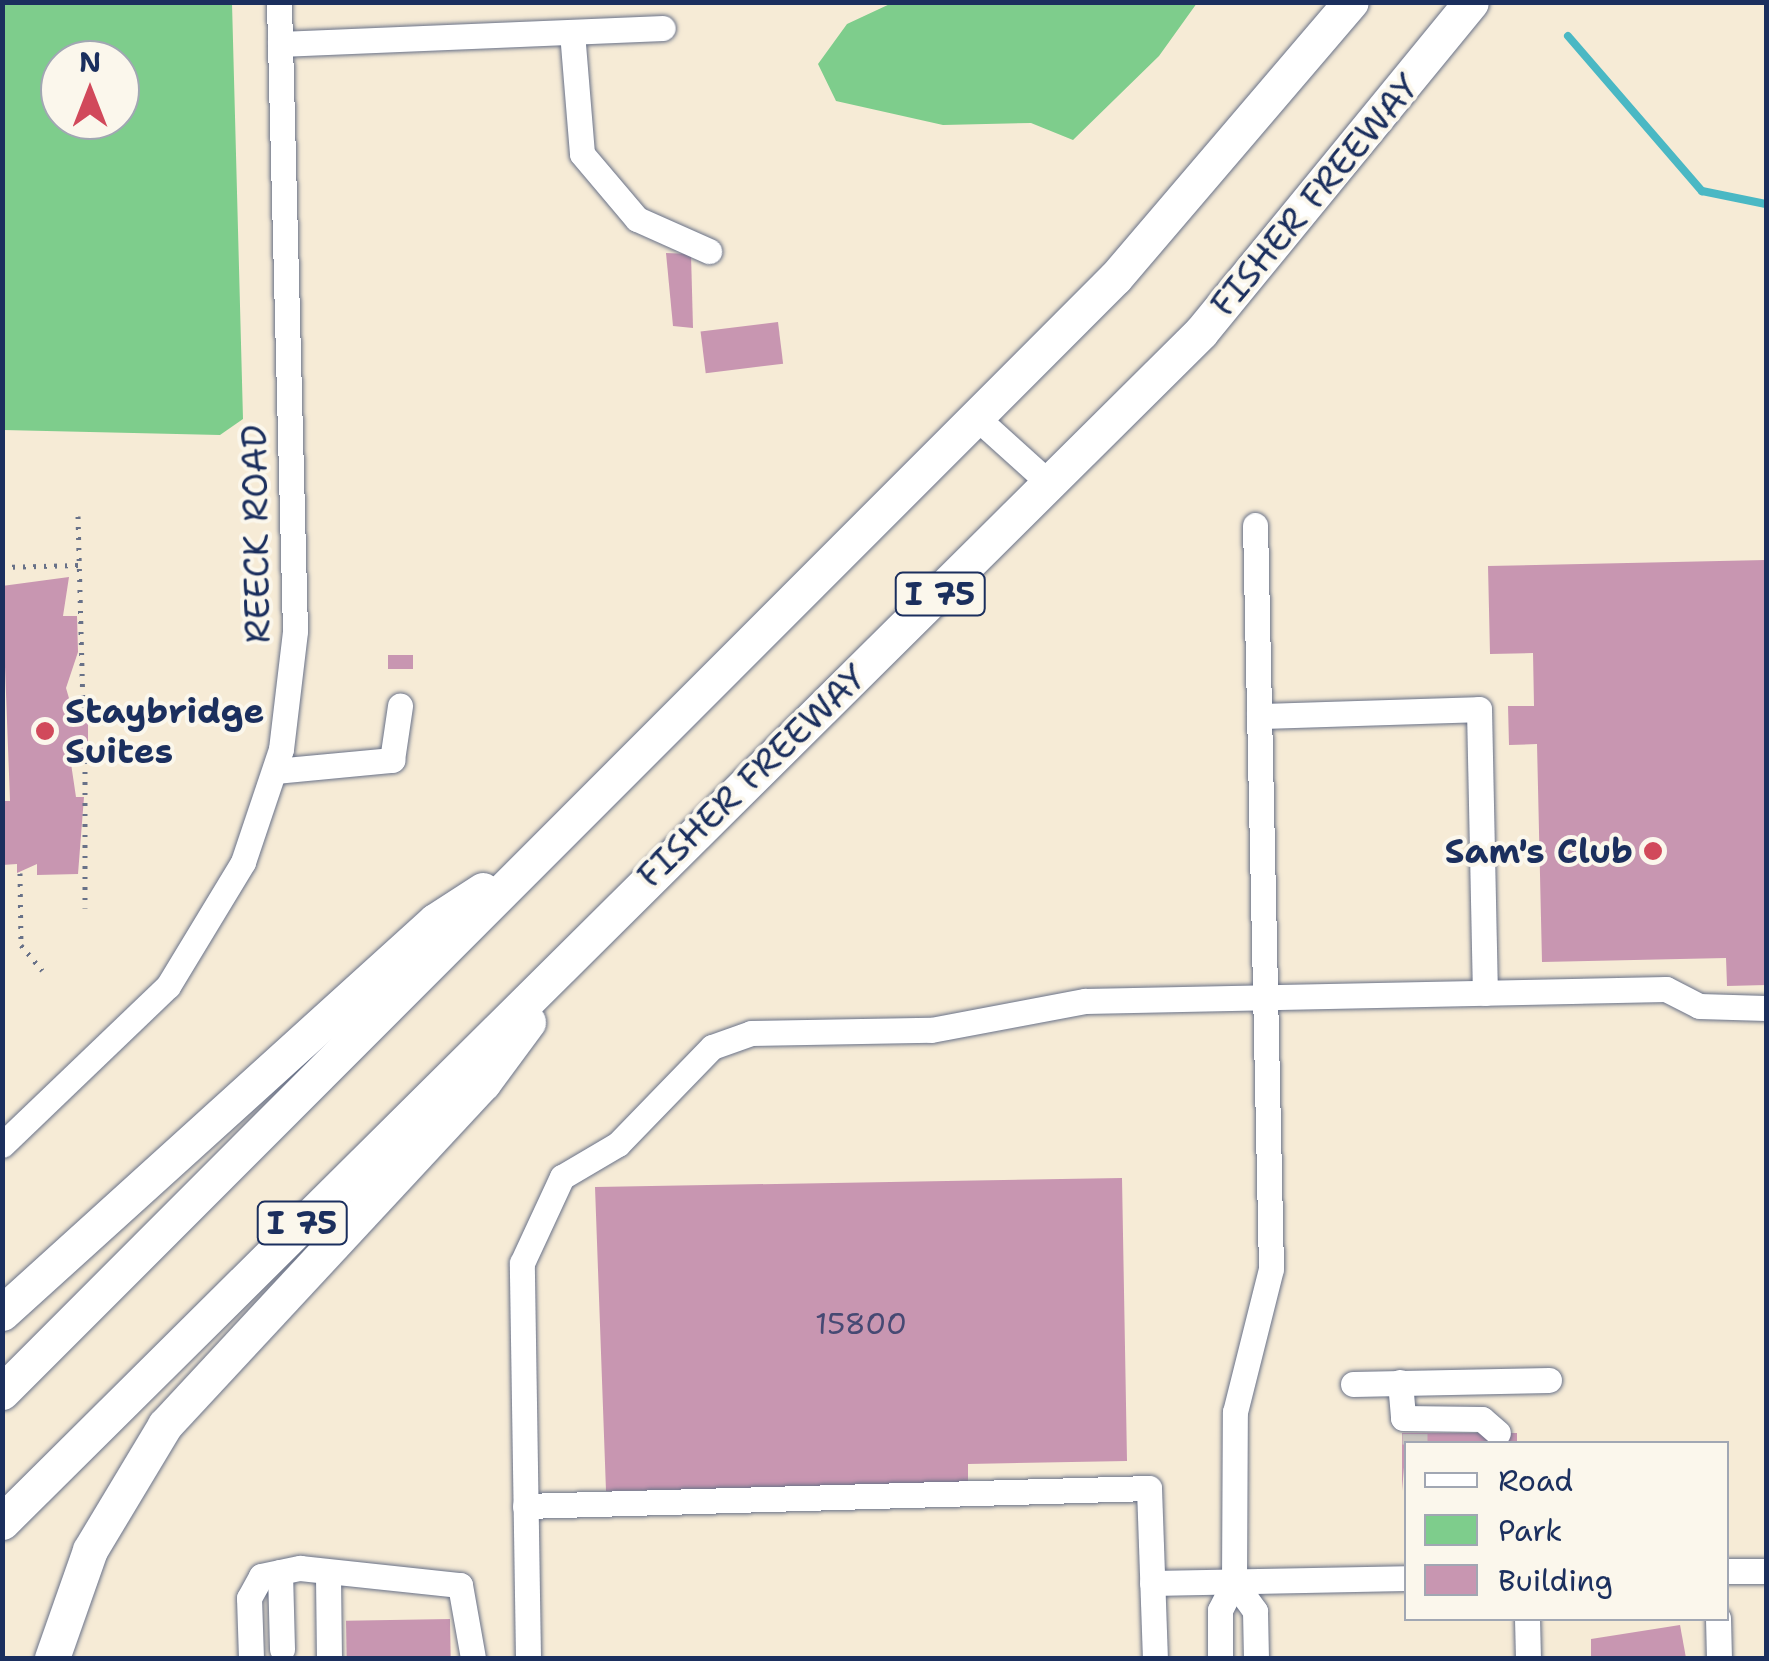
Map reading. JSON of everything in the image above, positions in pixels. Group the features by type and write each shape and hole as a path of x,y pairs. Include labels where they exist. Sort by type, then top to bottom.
{"highway":[{"name":"I 75","path":"2,1392 977,418 1212,174 1351,2"},
{"name":"FISHER FREEWAY","path":"2,1522 1213,318 1470,2"},
{"path":"2,1313 435,921 542,852"},
{"path":"52,1658 90,1550 165,1425 483,1084 602,924"}],"street":[{"name":"REECK ROAD","path":"2,1145 168,986 235,880 276,771 295,631 279,2"},
{"path":"280,44 663,28"},
{"path":"572,32 582,154 638,220 709,252"},
{"path":"977,418 1050,484"},
{"path":"1220,1658 1220,1610 1234,1582 1235,1412 1272,1268 1255,524"},
{"path":"276,771 392,760 400,706"},
{"path":"1259,716 1479,709 1485,993"},
{"path":"528,1658 522,1263 562,1177 618,1144 712,1047 752,1033 931,1030 1085,1001 1666,990 1699,1006 1766,1008"},
{"path":"1353,1384 1549,1380"},
{"path":"1400,1382 1403,1418 1415,1426 1482,1420 1498,1433"},
{"path":"524,1506 1149,1488 1155,1658"},
{"path":"1729,1572 1766,1571"},
{"path":"270,1574 460,1585 472,1658"},
{"path":"270,1574 282,1649"},
{"path":"251,1658 249,1598 270,1574"},
{"path":"328,1576 330,1658"},
{"path":"1152,1583 1404,1578"},
{"path":"1234,1582 1255,1611 1256,1658"},
{"path":"1527,1621 1528,1658"},
{"path":"1718,1621 1719,1658"}],"path":[{"path":"78,516 83,712 196,712"},
{"path":"2,567 79,565"},
{"path":"85,750 81,868 85,908"},
{"path":"20,873 22,944 42,970"}],"green space":[{"path":"3,2 232,3 243,419 220,435 3,430"},
{"path":"892,3 1197,3 1159,56 1073,140 1031,123 943,125 836,101 818,64 847,24"}],"building":[{"path":"666,253 691,254 693,328 673,326"},
{"path":"778,322 783,364 706,373 701,332"},
{"name":"Sam's Club","path":"1766,560 1766,985 1727,986 1726,958 1542,962 1537,744 1509,745 1508,706 1534,706 1533,653 1490,654 1488,566"},
{"name":"Staybridge Suites","path":"69,577 63,616 77,616 78,652 66,688 73,712 88,712 88,750 69,750 76,797 84,797 78,874 37,875 37,864 17,873 17,864 2,865 2,801 10,801 2,586"},
{"path":"388,655 413,655 413,669 388,669"},
{"path":"1122,1178 1127,1461 968,1464 968,1485 606,1491 595,1187"},
{"path":"1402,1433 1517,1433 1517,1441 1404,1441 1402,1491"},
{"path":"450,1619 451,1658 347,1658 346,1621"},
{"path":"1680,1625 1686,1658 1591,1658 1591,1639"}],"waterway":[{"path":"1568,36 1702,191 1766,204"}],"tunnel":[{"path":"1415,1433 1415,1441"}],"place":[{"name":"Staybridge Suites","path":"45,731"},
{"name":"Sam's Club","path":"1653,851"}]}
